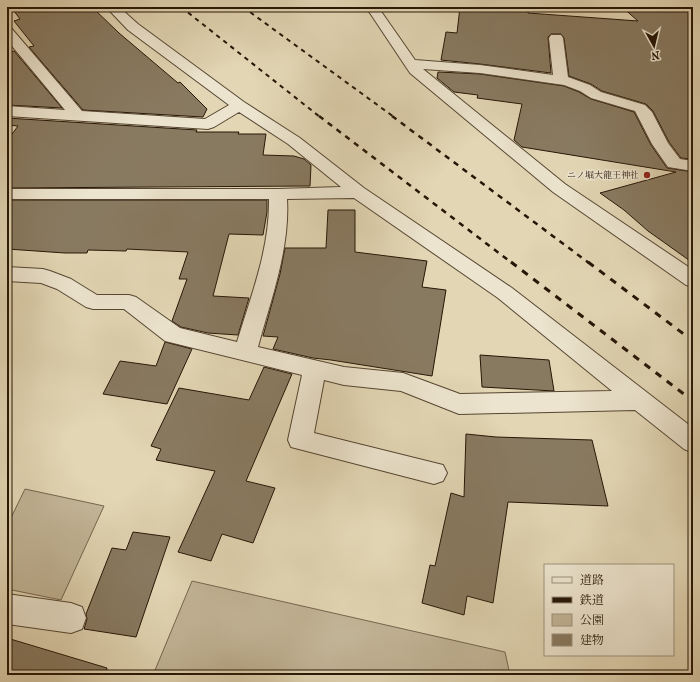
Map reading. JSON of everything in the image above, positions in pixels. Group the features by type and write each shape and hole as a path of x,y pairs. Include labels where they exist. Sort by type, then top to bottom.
{"street":[{"path":"112,7 133,27 239,105 294,141 358,192 505,293 693,442"},
{"path":"372,7 415,70 559,188 693,280"},
{"path":"7,32 78,116"},
{"path":"556,38 561,80"},
{"path":"411,64 480,69 567,81 585,88 596,95 640,108 644,112 660,144 674,163 693,166"},
{"path":"7,111 208,124 239,105"},
{"path":"7,194 278,194 358,192"},
{"path":"245,353 268,275 279,219 278,194"},
{"path":"7,274 43,276 64,284 93,302 129,302 173,335 344,376 402,382 459,404 641,400"},
{"path":"315,369 300,440 434,473"},
{"path":"7,609 71,618"}],"green space":[{"path":"25,489 104,506 61,600 7,589 7,526"},
{"path":"192,581 505,652 510,675 153,675"}],"building":[{"path":"11,7 92,7 119,33 178,83 180,82 207,109 203,117 83,110 29,47 34,46 14,21 20,19"},
{"path":"460,7 528,8 528,13 638,21 622,7 693,7 693,159 681,158 669,142 653,111 646,104 602,91 591,84 569,76 564,38 561,34 551,34 548,37 551,73 441,60 446,32 457,33"},
{"path":"14,51 62,108 7,105 7,53"},
{"path":"438,72 480,74 564,86 591,99 634,112 651,145 667,168 693,172 693,263 648,231 624,210 600,193 676,172 522,147 514,140 522,104 477,98 478,95 454,92 437,78"},
{"path":"7,118 197,130 196,132 239,132 238,134 266,134 263,155 294,156 304,159 311,165 310,186 7,188 7,141 18,126 7,125"},
{"path":"7,200 267,200 267,212 263,235 229,234 213,296 249,298 238,335 208,333 181,327 172,321 187,279 179,279 188,252 127,249 126,251 88,250 87,253 65,253 7,249"},
{"path":"328,210 355,210 355,252 427,261 422,287 446,290 432,376 313,358 273,349 278,337 263,336 280,274 285,248 326,248"},
{"path":"165,342 192,349 167,404 103,394 120,361 156,366"},
{"path":"480,355 549,360 554,391 482,387"},
{"path":"264,367 292,374 246,481 275,488 253,543 222,534 211,561 178,552 215,471 156,460 161,449 151,446 179,388 249,400"},
{"path":"466,434 496,437 592,440 608,506 508,502 493,603 467,596 464,615 422,603 430,565 435,566 451,493 464,497"},
{"path":"133,532 170,537 136,637 84,629 87,619 86,614 112,548 126,550"},
{"path":"7,638 107,668 106,675 7,675"}],"railway":[{"path":"181,7 320,117"},
{"path":"243,7 394,117"},
{"path":"319,116 512,263"},
{"path":"392,116 589,263"},
{"path":"511,262 693,401"},
{"path":"588,262 693,341"}],"place":[{"name":"ニノ堀大龍王神社","path":"647,175"}]}
